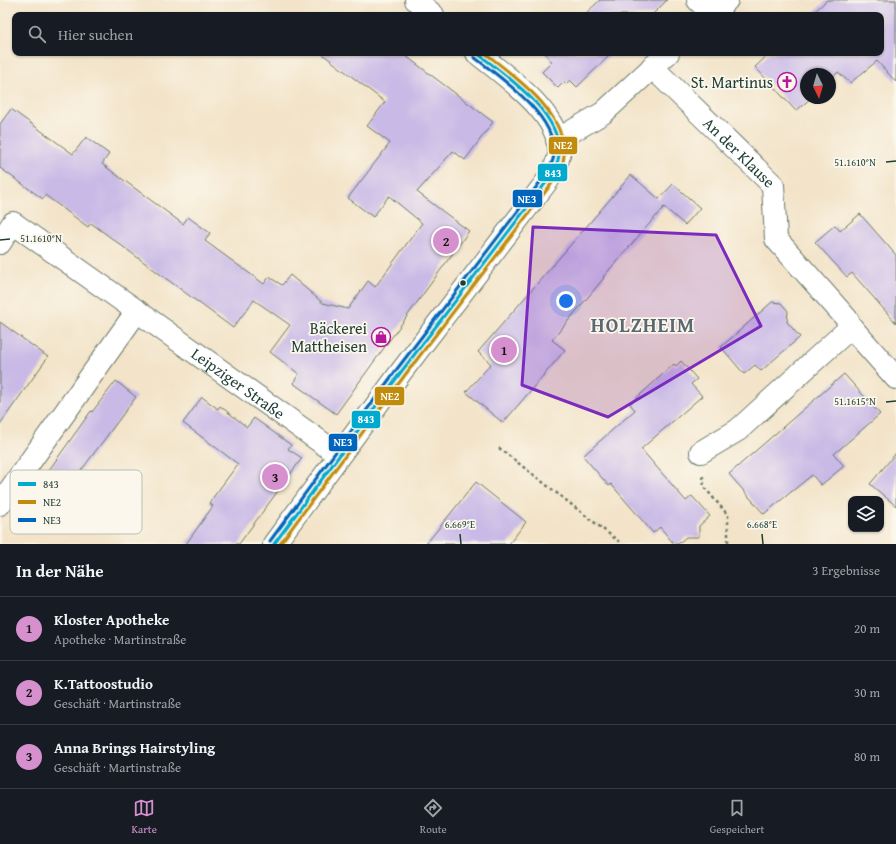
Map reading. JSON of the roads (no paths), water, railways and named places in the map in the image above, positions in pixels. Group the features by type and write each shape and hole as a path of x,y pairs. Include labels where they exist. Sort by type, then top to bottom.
{"street":[{"path":"416,0 430,12"},
{"path":"274,544 339,455 548,180 556,167 559,154 553,127 531,99 481,56"},
{"path":"557,140 603,113 660,60"},
{"name":"An der Klause","path":"660,60 773,185 776,238 896,378"},
{"name":"Leipziger Straße","path":"0,243 13,223 339,455"},
{"path":"24,470 137,311"},
{"path":"700,452 738,430 851,327"},
{"path":"0,504 10,490"}],"place":[{"name":"St. Martinus","path":"787,82"},
{"name":"K.Tattoostudio","path":"446,241"},
{"name":"Bäckerei Mattheisen","path":"381,337"},
{"name":"Kloster Apotheke","path":"504,350"},
{"name":"Anna Brings Hairstyling","path":"275,477"}],"district":[{"name":"HOLZHEIM","path":"643,325"}]}
